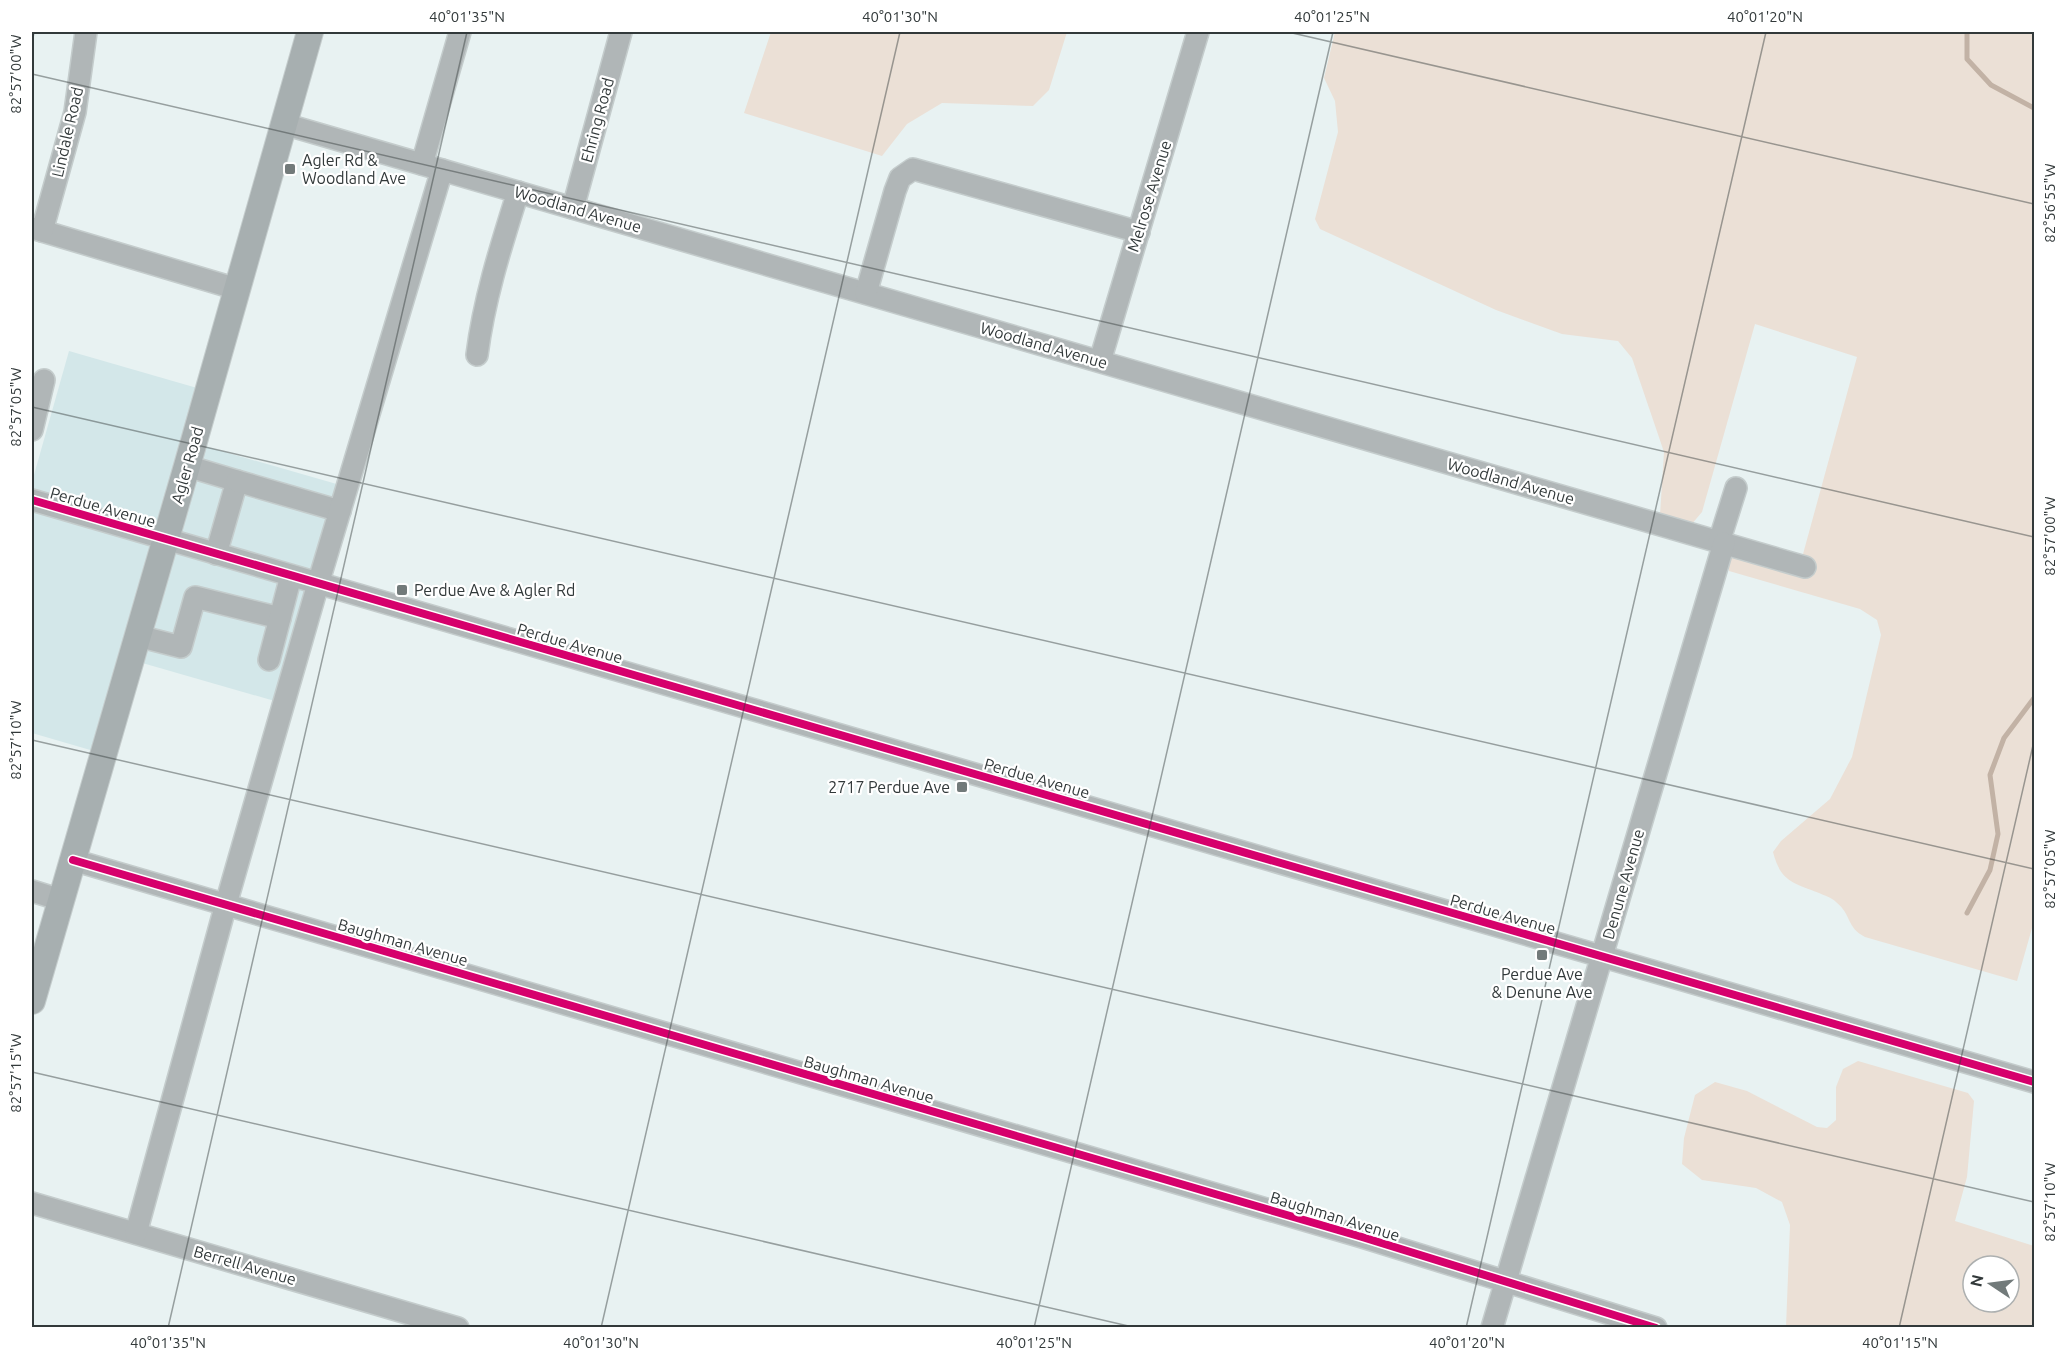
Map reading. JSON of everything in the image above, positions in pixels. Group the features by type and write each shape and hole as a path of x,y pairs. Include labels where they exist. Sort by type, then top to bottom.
{"main road":[{"name":"Agler Road","path":"32,1001 310,32"}],"street":[{"name":"Lindale Road","path":"37,229 75,112 86,32"},
{"path":"136,1233 226,904 340,511 432,167 460,32"},
{"name":"Ehring Road","path":"573,208 621,32"},
{"name":"Melrose Avenue","path":"1100,362 1198,32"},
{"name":"Woodland Avenue","path":"284,124 1805,567"},
{"path":"866,293 894,191 900,178 913,170 1138,232"},
{"path":"477,355 481,321 498,254 518,192"},
{"path":"37,229 237,288"},
{"path":"32,430 45,380"},
{"path":"187,466 340,511"},
{"path":"216,554 237,481"},
{"name":"Denune Avenue","path":"1492,1328 1722,543 1736,488"},
{"name":"Perdue Avenue","path":"32,500 2034,1082"},
{"path":"269,660 291,576"},
{"path":"138,636 181,647 195,597 280,618"},
{"name":"Baughman Avenue","path":"73,860 1362,1236 1656,1328"},
{"path":"32,891 61,900"},
{"name":"Berrell Avenue","path":"32,1203 458,1328"}],"shaded area":[{"path":"771,32 1067,32 1049,90 1033,106 942,103 907,124 882,156 744,113"},
{"path":"1335,32 2034,32 2034,921 2017,981 1865,937 1855,929 1845,912 1834,900 1789,880 1780,870 1773,852 1781,841 1830,799 1852,757 1881,635 1877,620 1860,609 1729,571 1728,556 1738,551 1800,565 1857,357 1755,324 1702,512 1691,525 1660,515 1664,452 1632,358 1618,341 1562,334 1496,310 1320,229 1315,219 1338,132 1335,101 1324,78"},
{"path":"69,351 204,390 190,442 347,487 285,704 132,660 104,754 32,733 32,482"},
{"path":"1858,1061 1968,1093 1974,1101 1967,1177 1955,1221 2034,1246 2034,1327 1786,1327 1790,1225 1782,1202 1756,1188 1702,1180 1682,1164 1684,1138 1695,1095 1715,1082 1747,1091 1817,1127 1827,1128 1836,1120 1836,1087 1843,1069"}],"waterway":[{"path":"1967,32 1967,59 1991,85 2034,108"},
{"path":"1967,913 1990,870 1998,834 1990,775 2004,738 2034,698"}],"cycle path":[{"path":"32,500 2034,1082"},
{"path":"73,860 1362,1237 1656,1328"}],"place":[{"name":"Agler Rd & Woodland Ave","path":"290,169"},
{"name":"Perdue Ave & Agler Rd","path":"402,590"},
{"name":"2717 Perdue Ave","path":"962,787"},
{"name":"Perdue Ave & Denune Ave","path":"1542,955"}]}
